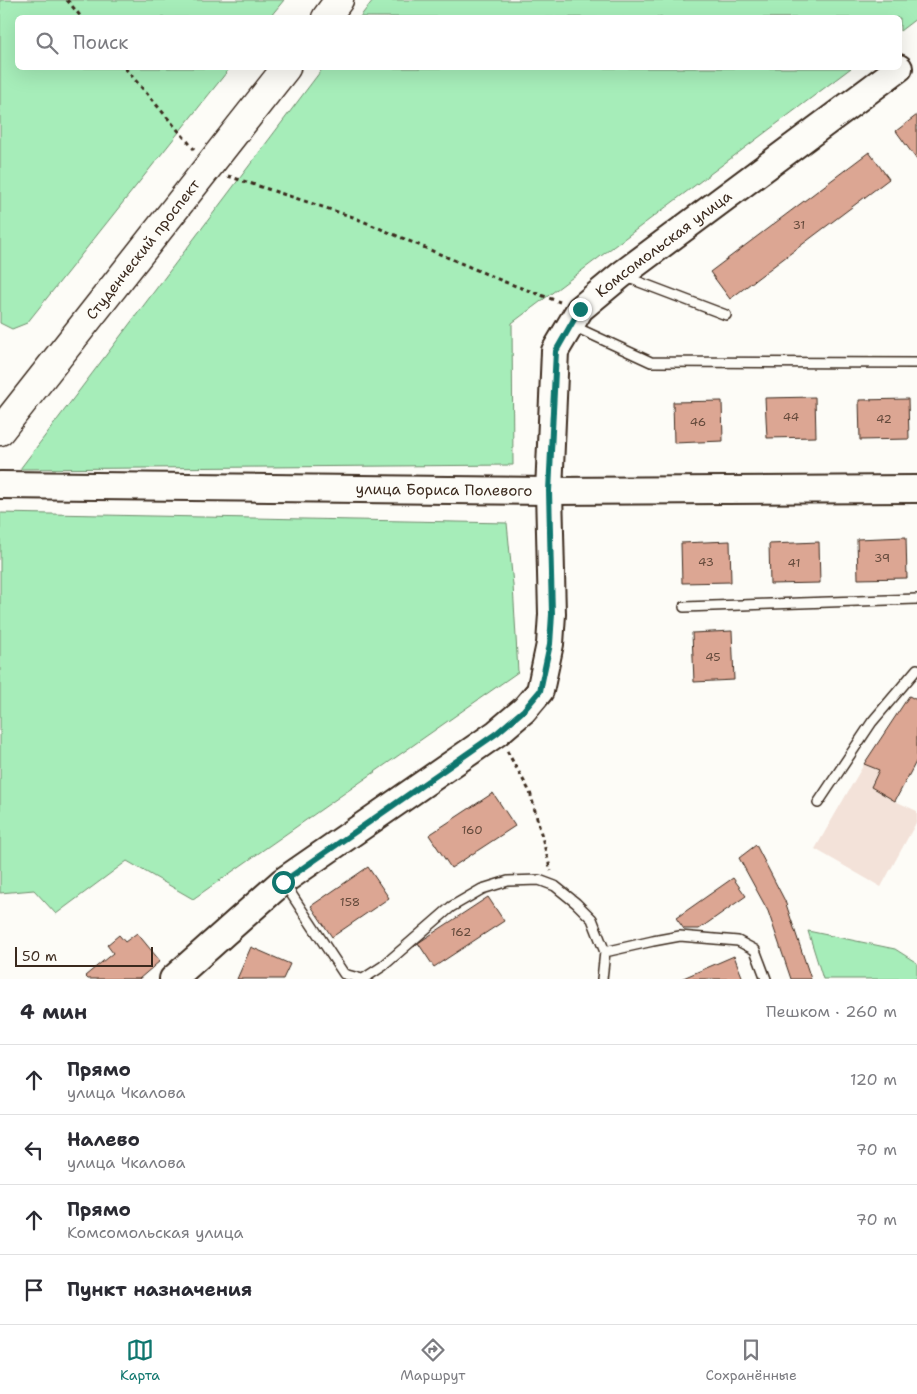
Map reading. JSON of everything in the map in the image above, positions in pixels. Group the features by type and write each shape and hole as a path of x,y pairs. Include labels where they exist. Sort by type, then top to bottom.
{"highway":[{"path":"328,15 339,0"},
{"name":"Студенческий проспект","path":"0,430 284,70"}],"main road":[{"name":"Комсомольская улица","path":"902,65 917,54"},
{"name":"Комсомольская улица","path":"173,979 283,882 497,733 524,710 540,691 550,644 552,614 549,491 556,351 575,317 621,275 895,70"},
{"name":"улица Бориса Полевого","path":"0,484 549,491 917,490"}],"lane":[{"path":"621,275 726,315"},
{"path":"575,317 651,362 917,363"},
{"path":"684,607 917,598"},
{"path":"818,803 872,722 917,669"},
{"path":"283,882 344,974 363,979 383,966 452,907 482,889 508,881 539,880 555,886 592,919 605,952 602,979"},
{"path":"605,952 680,936 738,941 755,950 766,979"}],"path":[{"path":"67,0 80,15"},
{"path":"127,70 209,166 219,173 353,217 505,282 575,317"},
{"path":"497,733 530,792 555,886"}],"shaded area":[{"path":"909,696 917,700 917,760 895,801 917,811 917,821 881,887 815,849 864,764"}],"green space":[{"path":"0,0 284,0 272,15 15,15 15,70 228,70 27,323 12,329 0,323"},
{"path":"373,0 917,0 917,18 902,29 902,15 362,15"},
{"path":"321,70 848,70 512,323 513,465 20,469"},
{"path":"0,513 507,523 518,672 193,899 127,861 56,914 34,890 0,893"},
{"path":"808,931 895,949 917,963 917,979 823,979"}],"building":[{"path":"917,115 917,160 896,131"},
{"path":"869,152 889,179 730,299 710,272"},
{"path":"815,397 816,437 767,438 765,398"},
{"path":"908,399 909,439 860,440 859,400"},
{"path":"722,401 723,441 674,443 673,402"},
{"path":"906,537 907,578 858,579 857,539"},
{"path":"730,541 731,582 682,583 681,543"},
{"path":"819,542 820,583 770,584 769,544"},
{"path":"732,631 734,680 694,682 692,633"},
{"path":"909,696 917,700 917,760 895,801 871,787 879,770 864,764"},
{"path":"493,793 515,826 451,868 429,835"},
{"path":"756,845 785,901 811,979 791,979 768,911 739,858"},
{"path":"368,867 389,898 332,937 311,906"},
{"path":"733,878 746,896 699,929 684,929 676,918"},
{"path":"488,897 504,921 434,967 418,943"},
{"path":"137,933 160,961 139,979 88,979 85,976 113,953 107,945 119,935 125,942"},
{"path":"251,947 290,964 283,979 237,979"},
{"path":"734,956 743,979 681,979"}],"route":[{"path":"283,882 497,733 524,710 540,691 550,644 552,614 549,491 556,351 580,309"}]}
